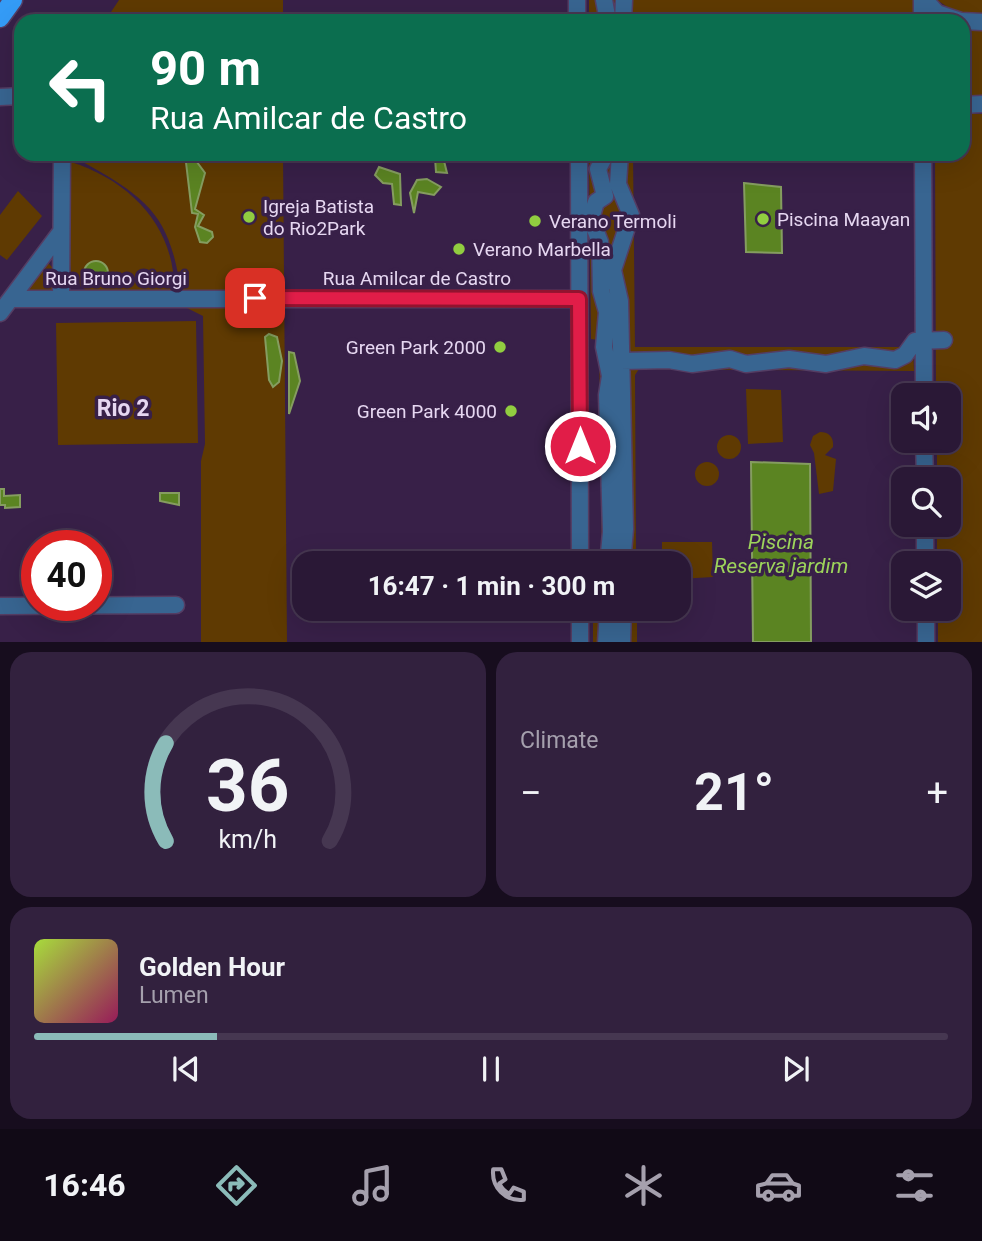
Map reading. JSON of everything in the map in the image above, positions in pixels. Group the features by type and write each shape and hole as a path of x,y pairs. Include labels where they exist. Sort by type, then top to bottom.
{"main road":[{"path":"0,18 13,0"}],"street":[{"path":"923,0 940,14"},
{"path":"61,299 62,161"},
{"path":"579,161 580,551"},
{"path":"602,161 598,169 605,197"},
{"path":"620,161 618,184 622,199 631,215 630,223 622,236 613,277 620,301 625,529 623,551"},
{"path":"923,161 924,383"},
{"path":"605,197 622,199"},
{"path":"605,197 592,210 591,219 598,233 601,291 607,312 604,347 610,376 607,395 609,551"},
{"path":"0,313 60,233"},
{"path":"598,233 611,238 622,236"},
{"name":"Rua Amilcar de Castro","path":"247,298 579,299"},
{"name":"Rua Bruno Giorgi","path":"11,299 247,298"},
{"path":"621,361 669,360 692,364 730,359 746,364 789,359 825,364 864,356 895,359 907,352 910,344 924,340 944,340"},
{"path":"0,606 176,605"},
{"path":"580,621 580,642"},
{"path":"606,642 607,621"},
{"path":"622,642 623,621"},
{"path":"926,621 926,642"}],"shaded area":[{"path":"119,0 283,0 283,14 110,14"},
{"path":"589,0 914,0 914,14 589,14"},
{"path":"937,0 982,0 982,14 955,12"},
{"path":"970,30 982,30 982,96 970,97"},
{"path":"970,114 982,114 982,642 938,642 938,621 961,621 961,551 937,551 937,537 961,537 961,467 937,467 937,453 961,453 961,383 936,383 935,161 970,161"},
{"path":"81,161 283,161 287,642 201,642 201,461 205,444 203,316 183,306 173,253 166,233 156,217 143,202 106,175"},
{"path":"589,161 633,161 635,347 913,347 914,371 639,369 635,375 636,551 602,551 599,340 591,339"},
{"path":"71,162 113,181 146,210 167,247 173,269 174,292 91,294 72,280 68,249"},
{"path":"18,191 42,216 7,260 0,255 0,215"},
{"path":"47,262 53,268 54,291 50,295 30,296 25,290"},
{"path":"196,321 198,443 58,445 56,323"},
{"path":"746,389 781,390 783,442 748,444"},
{"path":"820,432 828,434 833,440 833,447 825,455 836,459 833,491 819,494 814,453 810,445 813,436"},
{"path":"729,435 740,442 741,447 734,458 729,459 718,452 717,447 724,436"},
{"path":"707,462 718,469 719,474 712,485 707,486 696,479 695,474 702,463"},
{"path":"662,542 712,542 713,577 691,578 691,551 662,551"},
{"path":"593,621 637,621 637,642 593,642"}],"water":[{"path":"186,161 196,161 205,173 195,209 204,215 198,226 212,232 213,237 207,243 200,242 195,227 198,214 192,213"},
{"path":"435,161 444,161 447,173 436,172"},
{"path":"379,167 400,174 401,205 394,204 392,184 383,183 375,175"},
{"path":"427,179 441,187 434,195 418,192 414,213 410,193 417,180"},
{"name":"Piscina Maayan","path":"744,183 781,187 782,253 746,252"},
{"path":"96,261 105,264 108,273 105,282 96,285 87,282 84,273 87,264"},
{"path":"269,334 277,337 282,361 279,382 273,387 269,380 265,337"},
{"path":"289,352 294,353 300,381 289,414"},
{"name":"Piscina Reserva jardim","path":"751,462 810,464 811,642 753,642"},
{"path":"0,489 4,489 4,496 20,495 20,507 5,508 5,505 0,505"},
{"path":"160,493 179,493 179,505 160,501"}],"place":[{"name":"Igreja Batista do Rio2Park","path":"249,217"},
{"name":"Piscina Maayan","path":"763,219"},
{"name":"Verano Termoli","path":"535,221"},
{"name":"Verano Marbella","path":"459,249"},
{"name":"Green Park 2000","path":"500,347"},
{"name":"Green Park 4000","path":"511,411"}],"district":[{"name":"Rio 2","path":"123,408"}],"route":[{"path":"255,298 579,299 580,446"}]}
